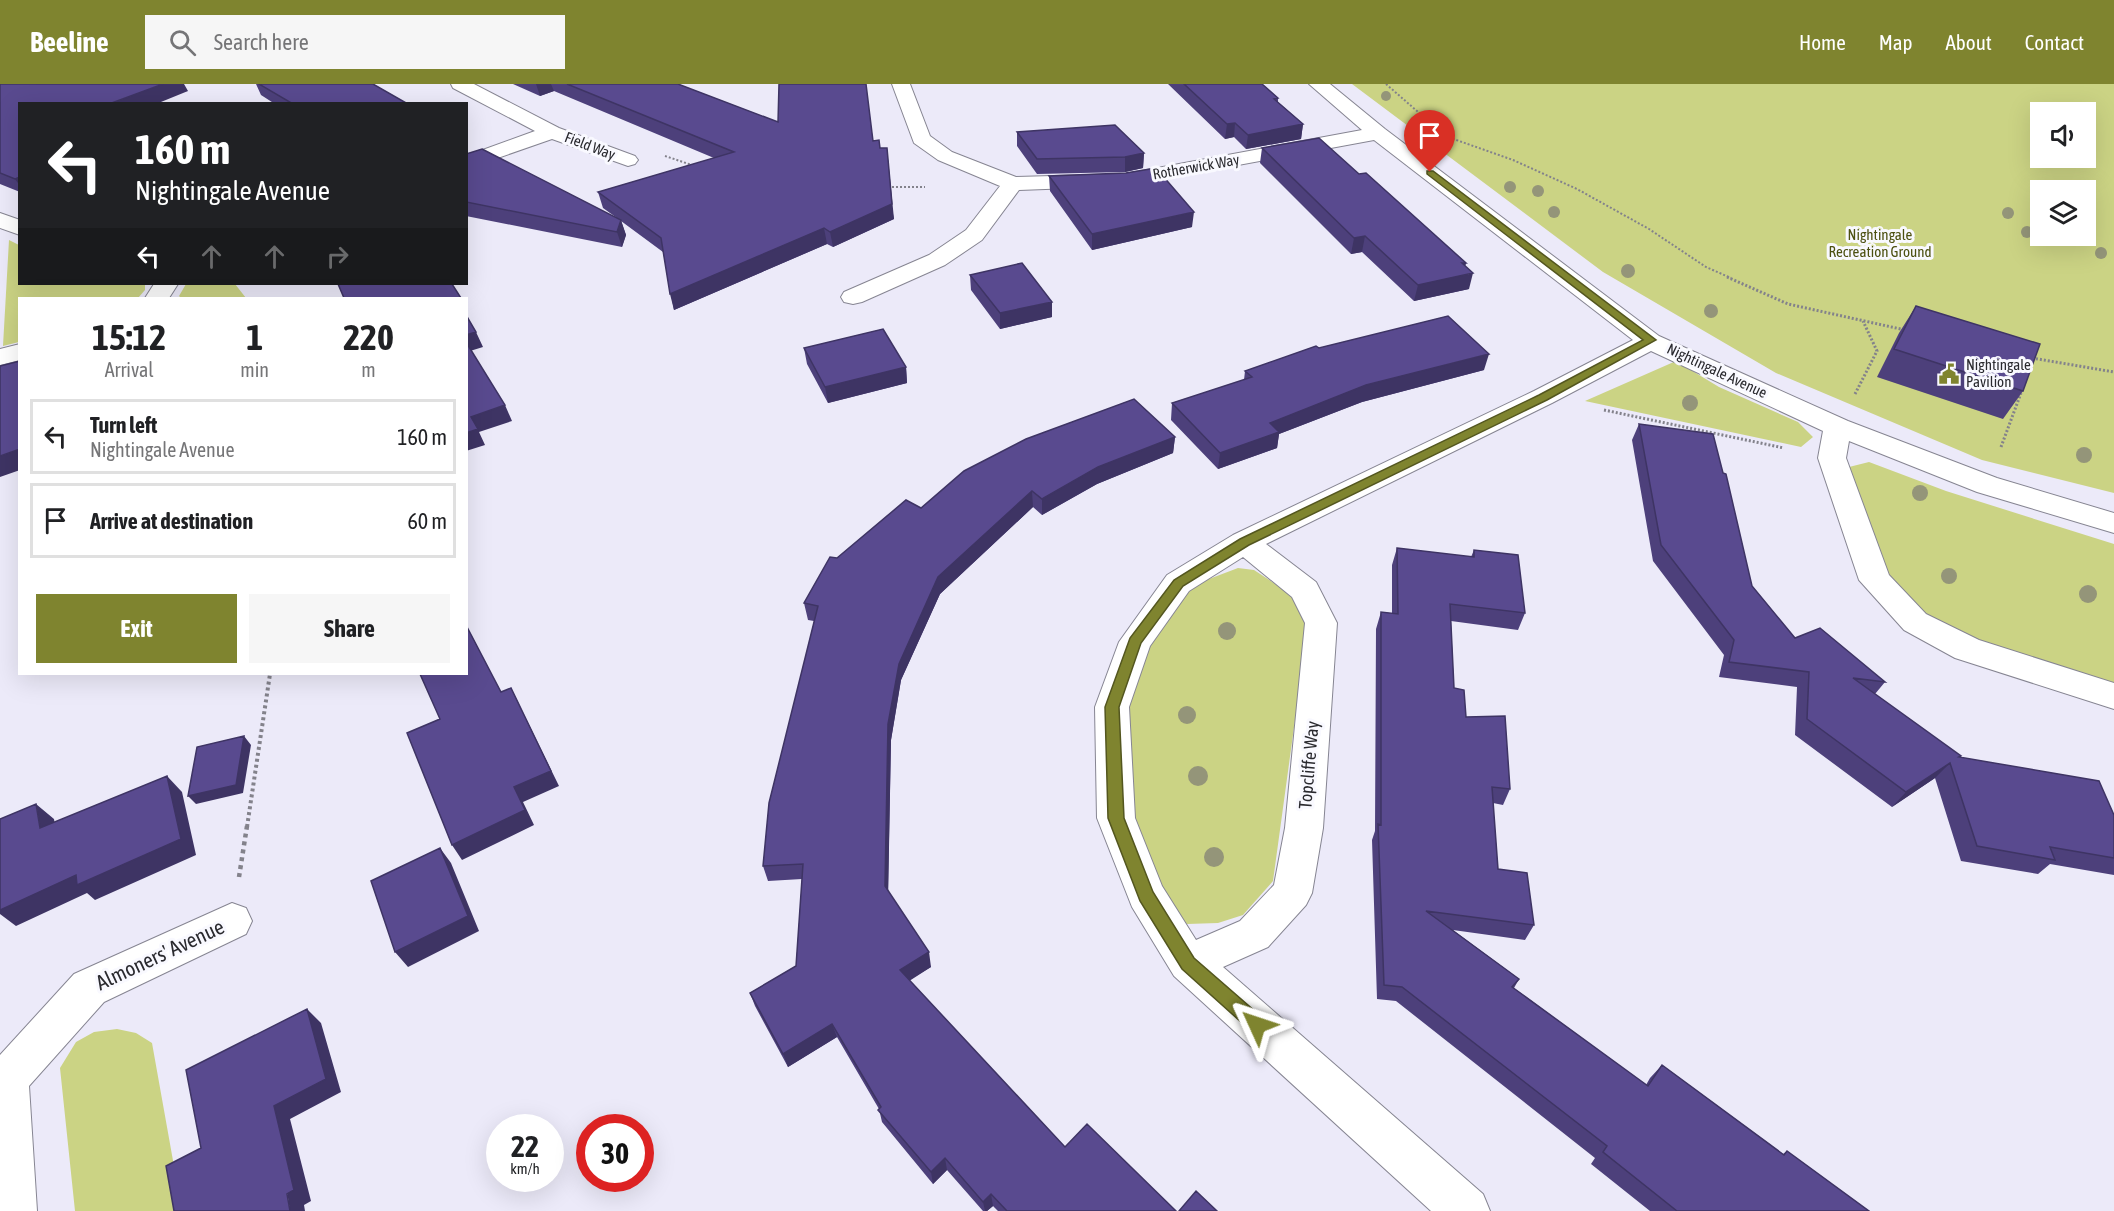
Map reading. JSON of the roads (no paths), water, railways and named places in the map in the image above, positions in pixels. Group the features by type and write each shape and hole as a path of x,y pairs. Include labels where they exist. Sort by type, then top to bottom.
{"street":[{"name":"Field Way","path":"460,84 552,132 628,160"},
{"name":"Rotherwick Way","path":"900,84 921,139 945,156 1013,184 1125,180 1378,133"},
{"name":"Nightingale Avenue","path":"1318,84 1378,133 1650,340 1838,427 1987,485 2114,523"},
{"name":"Field Way","path":"468,162 552,132"},
{"path":"853,297 937,260 974,235 1013,184"},
{"path":"0,220 18,227"},
{"path":"1466,1211 1188,963 1146,896 1116,818 1112,707 1135,642 1178,583 1244,542 1543,398 1650,340"},
{"path":"0,357 18,352"},
{"path":"1838,427 1832,458 1875,580 1915,622 1967,649 2114,696"},
{"name":"Topcliffe Way","path":"1188,963 1254,934 1292,893 1304,828 1321,623 1305,590 1244,542"},
{"name":"Almoners' Avenue","path":"13,1211 7,1079 89,988 232,921"}],"place":[{"name":"Nightingale Pavilion","path":"1949,374"}],"park label":[{"name":"Nightingale Recreation Ground","path":"1880,244"}]}
